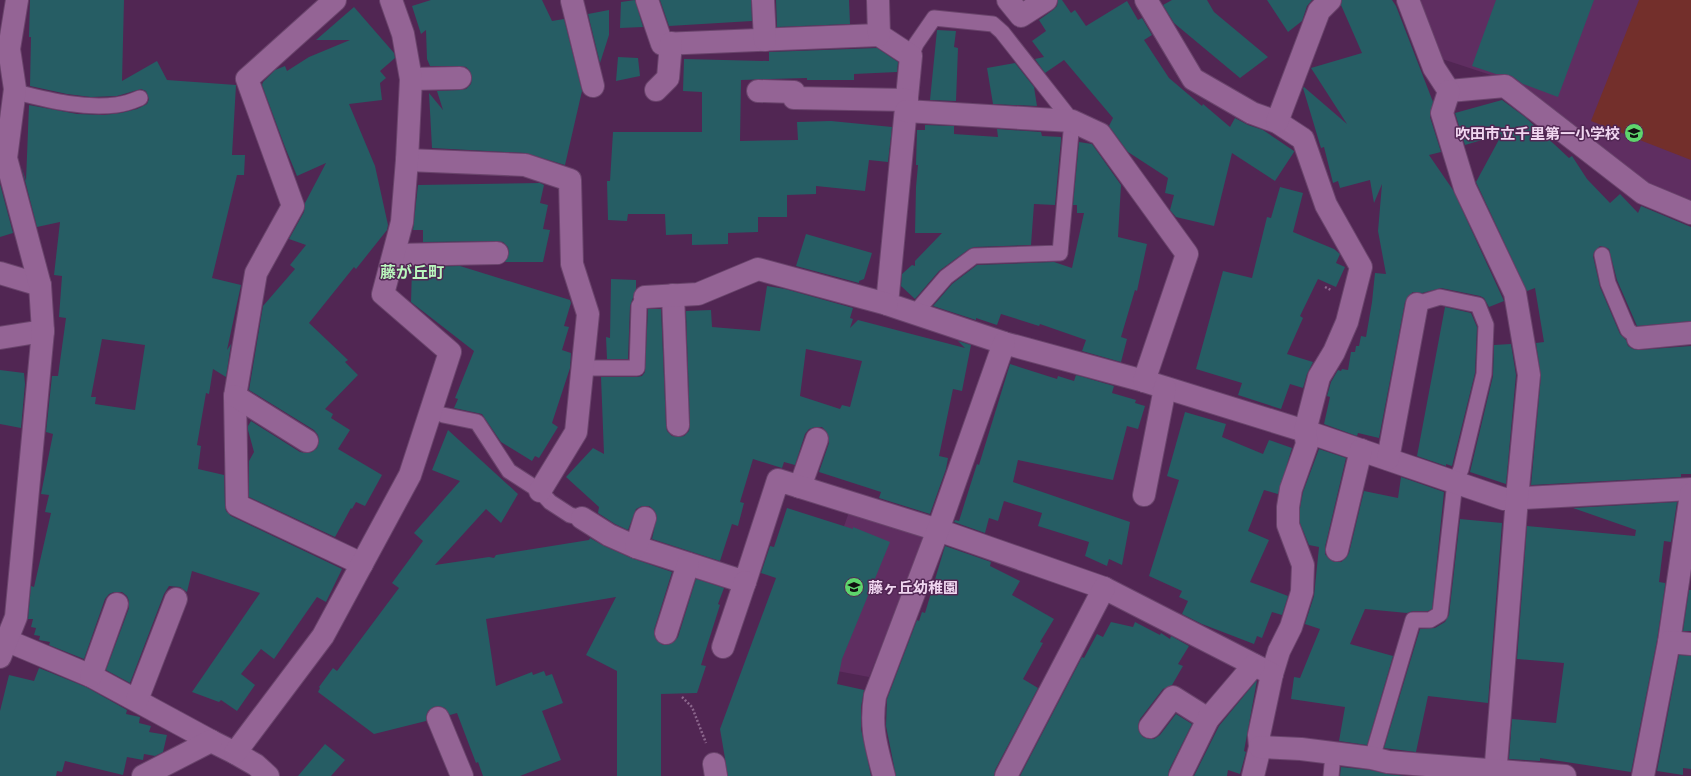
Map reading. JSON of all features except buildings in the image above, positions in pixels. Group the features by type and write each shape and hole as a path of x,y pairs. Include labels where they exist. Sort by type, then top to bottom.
{"street":[{"path":"17,0 9,49 15,92 6,158 40,285 43,331 16,617 3,646 91,676 235,753 256,765 268,776"},
{"path":"335,0 247,79 293,206 256,273 235,396 237,505 362,564"},
{"path":"235,753 323,636 410,475 450,352 383,294 402,222 411,79 403,34 391,0"},
{"path":"571,0 593,86"},
{"path":"647,0 662,44 879,35 912,56 887,304"},
{"path":"763,0 765,40"},
{"path":"878,0 879,35"},
{"path":"1015,8 1046,0"},
{"path":"1146,0 1193,79 1252,113 1277,122 1303,139 1326,205 1361,267 1347,322 1334,352 1319,377 1305,430 1307,444 1291,489 1288,507 1288,525 1303,565 1302,592 1291,627 1280,651 1263,670 1208,719 1180,776"},
{"path":"1408,0 1434,68 1449,91"},
{"path":"1277,122 1320,4"},
{"path":"656,90 668,78 670,43"},
{"path":"411,79 460,78"},
{"path":"1449,91 1505,86 1643,193 1691,213"},
{"path":"758,91 794,92 794,98 906,106 1072,121 1100,134 1187,254 1154,384 1144,495"},
{"path":"1449,91 1442,113 1465,188 1515,293 1529,375 1517,498 1495,774"},
{"path":"407,160 525,165 570,180 572,264 588,314 583,368 576,432 540,491"},
{"path":"394,255 497,253"},
{"path":"645,297 698,294 758,269 887,304 1004,343 1154,384 1305,430 1504,499 1691,489"},
{"path":"0,273 40,285"},
{"path":"673,295 678,425"},
{"path":"1388,459 1417,304"},
{"path":"0,338 43,331"},
{"path":"1638,338 1691,333"},
{"path":"884,776 874,737 872,716 875,696 938,530 1004,343"},
{"path":"235,396 307,441"},
{"path":"800,487 817,440"},
{"path":"1337,550 1361,450"},
{"path":"723,647 778,480 938,530 1104,588 1263,670"},
{"path":"1643,776 1670,642 1691,494"},
{"path":"582,518 609,535 636,547 745,582"},
{"path":"636,547 645,518"},
{"path":"666,633 688,564"},
{"path":"1006,776 1104,588"},
{"path":"137,700 176,599"},
{"path":"91,676 117,604"},
{"path":"1670,642 1691,644"},
{"path":"1253,776 1260,747 1259,735 1263,670"},
{"path":"1150,727 1173,697 1208,719"},
{"path":"438,718 462,776"},
{"path":"143,776 211,741"},
{"path":"1260,747 1333,754 1382,765 1495,774 1565,776"}],"lane":[{"path":"1002,32 1015,8"},
{"path":"912,56 916,44 934,18 993,24 1002,32 1072,121 1060,253 974,256 946,278 914,314"},
{"path":"15,92 61,103 87,105 117,105 140,98"},
{"path":"1602,256 1608,283 1628,330 1638,338"},
{"path":"583,368 637,368 639,306 645,297"},
{"path":"1382,765 1413,620 1430,620 1440,614 1455,482 1461,469 1484,374 1486,325 1478,305 1440,297 1417,304"},
{"path":"443,415 477,422 509,471 540,491 550,502 570,515 582,518"},
{"path":"1331,776 1333,754"}],"path":[{"path":"682,697 692,707 700,725"}],"shaded area":[{"name":"吹田市立千里第一小学校","path":"1414,0 1691,0 1691,203 1647,186 1506,80 1439,58"},
{"path":"1639,0 1691,0 1691,160 1591,121"},
{"name":"藤ヶ丘幼稚園","path":"849,512 919,534 924,540 869,677 789,662 830,566"}],"place":[{"name":"吹田市立千里第一小学校","path":"1634,133"},
{"name":"藤ヶ丘幼稚園","path":"854,587"}],"district":[{"name":"藤が丘町","path":"412,272"}]}
